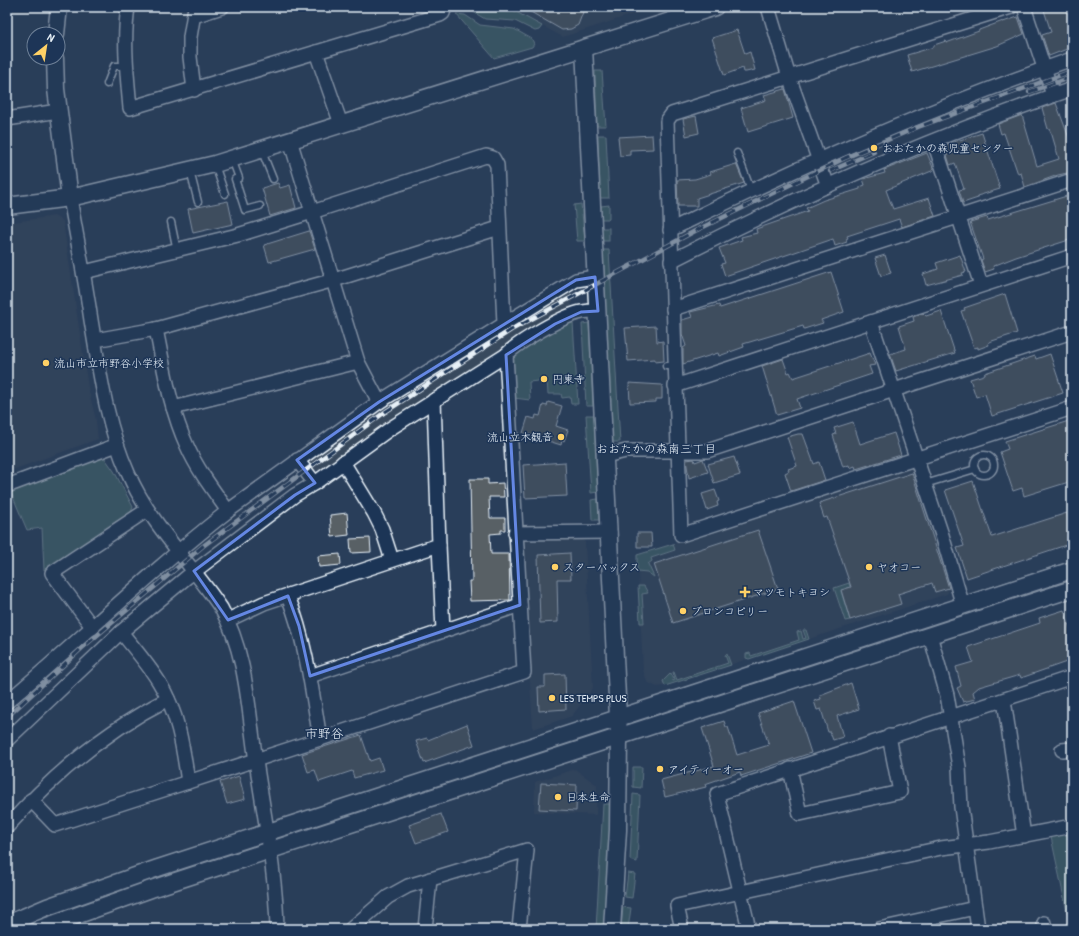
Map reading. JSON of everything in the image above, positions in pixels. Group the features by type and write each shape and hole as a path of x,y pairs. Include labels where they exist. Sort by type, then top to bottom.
{"street":[{"path":"57,26 59,7"},
{"path":"128,7 126,24 126,66 130,108 440,15 443,13 445,7"},
{"path":"194,90 190,57 190,37 194,11 222,7"},
{"path":"7,206 70,198 215,164 584,48 680,12 713,7"},
{"path":"768,7 789,77 817,160 828,186"},
{"path":"1011,7 672,114 669,117 667,121 673,309 670,366 675,386 681,534 1072,408"},
{"path":"1024,7 1053,95"},
{"path":"584,48 595,277 610,532 612,617 619,736 619,814 612,929"},
{"path":"316,52 341,124"},
{"path":"670,230 751,190 897,125 1072,59"},
{"path":"55,66 58,111 70,198 84,272 101,388 117,445 128,474 147,510 211,594 228,620 241,658 267,833 277,929"},
{"path":"671,261 780,207 828,186 934,142 1053,95 1072,89"},
{"path":"7,119 58,111"},
{"path":"290,140 358,362 379,402"},
{"path":"934,142 981,285"},
{"path":"84,272 238,236 490,156 496,161 497,165 504,324"},
{"path":"673,309 1072,180"},
{"path":"94,340 156,329 334,280 499,228"},
{"path":"675,386 1072,256"},
{"path":"7,702 93,628 177,551 297,460 379,402 504,324 576,280 595,277"},
{"path":"7,740 121,632 194,572 295,495 315,483 343,462 434,400 506,355 512,348 555,324 581,312 598,311"},
{"path":"871,322 963,606"},
{"path":"156,329 173,408 186,446 202,474 228,511"},
{"path":"605,456 626,452 707,451 1072,332"},
{"path":"31,800 55,825 524,672 506,355"},
{"path":"173,408 358,362"},
{"path":"434,400 443,631"},
{"path":"7,486 117,445"},
{"path":"297,460 315,483"},
{"path":"343,462 374,513 382,529 392,560"},
{"path":"93,628 52,573 147,510"},
{"path":"515,533 610,532"},
{"path":"228,620 264,603 439,545"},
{"path":"7,924 47,907 267,833 1072,570"},
{"path":"39,929 151,889 1072,589"},
{"path":"288,596 299,626 310,676 320,739"},
{"path":"310,676 520,605"},
{"path":"121,632 159,682 168,699 181,734 188,782"},
{"path":"930,635 944,680 959,767 961,807 978,929"},
{"path":"748,929 741,891 717,794 888,736 1072,677"},
{"path":"7,827 31,800 63,769 106,736 137,715 168,699"},
{"path":"1004,700 1024,836"},
{"path":"790,770 800,814 900,792 888,736"},
{"path":"682,929 677,906 941,848 1024,836 1072,826"},
{"path":"355,927 388,897 408,886 527,850 519,929"},
{"path":"425,929 430,879"},
{"path":"879,929 975,908"}],"lane":[{"path":"107,84 114,66 126,66"},
{"path":"261,149 274,179"},
{"path":"737,153 751,190"},
{"path":"232,159 239,178 236,179 245,210 260,206"},
{"path":"215,164 225,194"},
{"path":"190,171 198,202"},
{"path":"171,222 178,251"},
{"path":"924,484 975,469"}],"highlighted area":[{"path":"595,277 598,311 581,312 555,324 506,355 520,605 310,676 299,626 288,596 228,620 194,571 295,495 315,483 297,460 379,402 576,280"}],"shaded area":[{"path":"507,7 655,7 563,37"},
{"name":"流山市立市野谷小学校","path":"54,216 63,221 88,387 96,420 98,439 7,472 7,223"},
{"path":"571,288 572,311 547,322 474,367 321,470 314,470 309,464 311,457 360,422"},
{"path":"909,466 914,469 952,586 947,594 665,686 657,687 647,682 643,670 637,555"},
{"path":"580,538 585,542 593,688 572,716 533,729 521,545 525,540"},
{"path":"575,769 597,785 596,815 534,812 535,782"}],"green space":[{"path":"471,7 507,7 542,26 539,30 535,31 515,21 485,19 470,10"},
{"path":"456,14 465,15 480,25 514,29 532,39 534,44 532,47 494,58"},
{"path":"595,71 602,71 606,126 597,126"},
{"path":"598,135 606,135 609,198 600,198"},
{"path":"581,204 585,241 577,241 574,205"},
{"path":"609,205 609,219 601,219 601,206"},
{"path":"601,228 609,228 609,241 601,241"},
{"path":"602,250 609,250 620,442 612,442"},
{"path":"573,322 578,404 571,404 570,397 562,398 561,394 548,394 547,380 529,382 530,400 514,398 511,360 515,355 553,331"},
{"path":"589,323 593,406 586,406 582,324"},
{"path":"586,415 594,415 598,492 591,493"},
{"path":"104,457 114,471 133,507 131,512 44,570 42,528 27,530 10,490"},
{"path":"598,499 599,520 592,520 591,500"},
{"path":"673,544 675,550 651,558 652,561 648,564 654,577 647,572 637,571 637,555"},
{"path":"1072,561 1072,564 974,596 973,593"},
{"path":"1072,577 1072,583 764,683 733,690 732,687"},
{"path":"849,583 850,587 841,591 850,620 845,621 834,588"},
{"path":"638,586 644,586 648,593 642,594 644,623 640,623"},
{"path":"803,630 806,630 809,639 749,659 746,658 746,654 750,653 751,656 799,640 797,632 801,631 803,639 806,638"},
{"path":"727,654 731,665 665,686 663,681 671,673 673,681 675,680 673,672 677,680 728,663 725,655"},
{"path":"541,755 386,808 347,815 499,765"},
{"path":"633,767 642,767 641,788 633,787"},
{"path":"633,794 640,795 637,862 630,860"},
{"path":"603,804 611,804 604,929 596,929"},
{"path":"1072,831 1072,926 1070,926 1051,837"},
{"path":"191,868 192,870 53,914 17,929 11,929 147,878"},
{"path":"628,873 635,874 632,898 625,897"},
{"path":"623,907 631,908 628,929 621,929"}],"building":[{"path":"522,7 585,7 578,25 571,29 562,30"},
{"path":"1043,7 1072,7 1072,47 1049,56 1042,35 1051,32"},
{"path":"1018,17 1024,34 997,46 912,72 907,55 934,47 934,45 946,41 946,43 1003,21"},
{"path":"737,30 745,54 750,52 755,70 744,72 743,68 724,75 712,38"},
{"path":"785,89 793,118 748,132 741,108 766,100 764,95"},
{"path":"1056,103 1072,146 1072,172 1058,175 1025,187 1021,173 1018,174 1004,133 1001,134 998,124 1022,115 1037,166 1059,159 1042,108"},
{"path":"696,116 699,133 686,136 683,119"},
{"path":"982,133 1000,189 977,196 978,198 963,203 959,190 964,189 955,163 950,165 944,145"},
{"path":"652,135 653,149 630,150 630,155 620,156 618,137"},
{"path":"927,153 934,170 886,190 893,209 929,198 935,216 902,227 899,219 847,236 847,242 835,246 833,239 725,276 721,264 725,263 719,248 742,240 741,237 757,233 756,229 808,211 806,208 824,200 860,189 860,187 865,185 863,179 885,173 884,170"},
{"path":"736,164 744,183 697,198 697,206 678,206 677,180 695,179 711,174 710,172"},
{"path":"278,183 280,188 290,185 296,208 270,216 262,188"},
{"path":"1070,195 1072,214 1069,215 1072,225 1072,239 1016,257 993,266 994,269 985,272 981,260 983,259 970,222 987,217 988,220"},
{"path":"228,201 233,224 193,233 188,209"},
{"path":"309,231 315,249 269,262 264,245"},
{"path":"885,255 891,273 881,276 875,258"},
{"path":"960,255 966,272 962,273 963,275 926,285 923,274 938,269 936,263"},
{"path":"831,272 844,312 821,320 823,323 804,329 803,326 743,344 744,347 719,356 718,353 683,364 683,348 686,346 682,334 682,320 692,317 690,312 719,305 720,308"},
{"path":"1005,294 1017,333 992,341 988,343 989,345 978,349 978,347 974,348 961,311 965,310 964,308"},
{"path":"941,311 955,353 896,371 890,354 906,349 899,326 914,321 913,317 923,313 926,316"},
{"path":"656,326 657,342 663,341 664,361 655,362 655,359 628,361 625,328"},
{"path":"870,353 875,365 869,366 872,374 797,399 800,408 777,415 762,366 783,359 788,373 790,372 793,378"},
{"path":"1050,354 1063,393 992,416 985,394 976,397 970,379 1035,356 1036,359"},
{"path":"629,383 662,385 662,399 656,399 656,402 630,403"},
{"path":"548,402 562,406 556,426 568,430 564,441 562,440 561,445 523,433 528,417 535,419 536,415 540,416 543,405 547,406"},
{"path":"1072,420 1072,481 1024,496 1022,488 1013,491 1000,452 1008,449 1005,441"},
{"path":"853,422 860,444 894,433 901,455 856,469 855,466 850,468 849,465 843,467 833,435 836,434 834,428"},
{"path":"803,434 814,464 819,462 825,480 791,491 785,473 789,471 788,469 797,466 787,437"},
{"path":"734,457 740,475 714,483 708,464"},
{"path":"694,459 695,462 703,459 708,472 689,478 686,460"},
{"path":"565,462 567,496 525,498 523,465"},
{"path":"912,473 949,588 935,592 932,583 898,594 901,604 850,620 841,590 851,587 827,517 824,518 819,503"},
{"path":"470,479 488,479 488,484 503,483 504,497 489,497 490,518 505,518 505,530 501,530 501,533 490,534 491,554 509,554 510,600 470,601 469,581 472,581"},
{"path":"973,481 992,537 1067,513 1072,528 1072,543 967,578 957,548 964,546 945,490"},
{"path":"715,490 719,501 717,502 718,506 707,510 702,494"},
{"path":"347,513 349,535 332,537 330,515"},
{"path":"758,530 778,589 673,623 654,564"},
{"path":"637,533 651,533 652,547 637,547"},
{"path":"370,538 371,552 351,553 350,539"},
{"path":"570,553 571,579 557,579 558,622 540,623 538,555"},
{"path":"340,554 341,565 319,567 318,556"},
{"path":"1064,610 1072,633 1072,660 1021,678 1020,675 979,687 973,692 975,699 963,702 957,688 961,686 956,667 973,662 968,647 1040,623 1039,618"},
{"name":"LES TEMPS PLUS","path":"565,674 566,709 539,711 538,687 545,687 545,675"},
{"path":"851,683 859,709 837,716 843,737 833,740 830,732 828,732 821,709 817,710 814,701 821,699 820,695"},
{"path":"794,701 811,753 741,776 740,772 705,784 706,787 665,797 661,780 714,766 702,728 724,721 726,727 728,727 737,755 769,745 758,713"},
{"path":"467,724 474,745 424,763 416,741 427,738 428,740"},
{"path":"361,735 370,761 379,758 383,770 354,778 352,771 319,782 315,770 308,772 302,754"},
{"path":"239,776 245,799 227,804 220,782"},
{"name":"日本生命","path":"541,783 577,785 576,811 539,809"},
{"path":"441,814 448,832 416,843 409,825"}],"railway":[{"path":"7,717 82,648 203,546 385,412 511,330 695,231 845,158 918,127 1072,71"},
{"path":"1029,92 1072,77"},
{"path":"830,171 874,152"}],"place":[{"name":"おおたかの森児童センター","path":"874,148"},
{"name":"流山市立市野谷小学校","path":"46,363"},
{"name":"円東寺","path":"544,379"},
{"name":"流山立木観音","path":"561,437"},
{"name":"スターバックス","path":"555,567"},
{"name":"ヤオコー","path":"869,567"},
{"name":"マツモトキヨシ","path":"745,592"},
{"name":"ブロンコビリー","path":"683,611"},
{"name":"LES TEMPS PLUS","path":"552,698"},
{"name":"アイティーオー","path":"660,769"},
{"name":"日本生命","path":"558,797"}],"district":[{"name":"おおたかの森南三丁目","path":"656,449"},
{"name":"市野谷","path":"324,733"}]}
